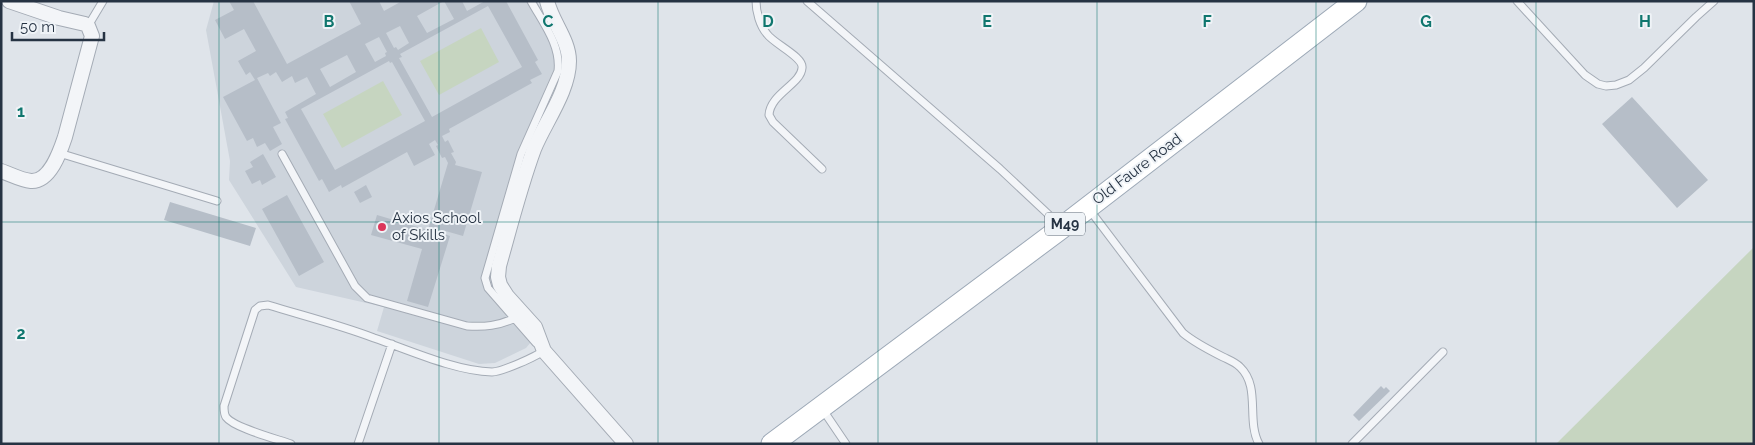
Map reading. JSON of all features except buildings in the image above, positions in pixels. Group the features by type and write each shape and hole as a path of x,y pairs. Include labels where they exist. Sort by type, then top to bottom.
{"main road":[{"name":"Old Faure Road","path":"772,444 1060,229 1356,1"}],"street":[{"path":"1,170 25,180 36,180 45,174 59,153 92,36 88,26 85,24 59,18 9,1"},
{"path":"547,1 568,52 568,72 563,88 535,147 526,171 499,266 498,276 500,285 507,296 536,327 544,351 626,444"}],"lane":[{"path":"88,26 103,1"},
{"path":"292,444 239,427 230,422 224,412 224,406 255,310 263,305 337,325 445,363 475,370 494,372 508,368 544,351 488,288 485,278 521,154 558,71 558,58 554,43 531,1"},
{"path":"756,1 758,15 765,32 772,40 795,56 802,63 803,68 770,107 769,115 773,122 822,169"},
{"path":"807,1 1000,169 1048,214 1060,229"},
{"path":"1517,1 1585,75 1598,84 1606,86 1616,85 1628,80 1644,68 1714,1"},
{"path":"59,153 217,201"},
{"path":"282,154 356,286 367,298 467,326 496,326 515,318"},
{"path":"1087,207 1183,333 1192,341 1239,365 1245,373 1250,383 1253,418 1256,438 1259,444"},
{"path":"358,444 392,344"},
{"path":"1352,444 1443,352"},
{"path":"822,408 846,444"}],"shaded area":[{"name":"Axios School of Skills","path":"214,1 537,1 557,38 563,58 559,82 525,156 491,277 493,286 532,331 531,342 526,348 495,363 479,364 377,331 384,307 296,287 229,180 230,161 206,30"}],"green space":[{"path":"481,28 499,62 439,95 420,61"},
{"path":"383,81 402,115 342,148 323,114"},
{"path":"1754,247 1754,444 1556,444"}],"place":[{"name":"Axios School of Skills","path":"382,227"}]}
